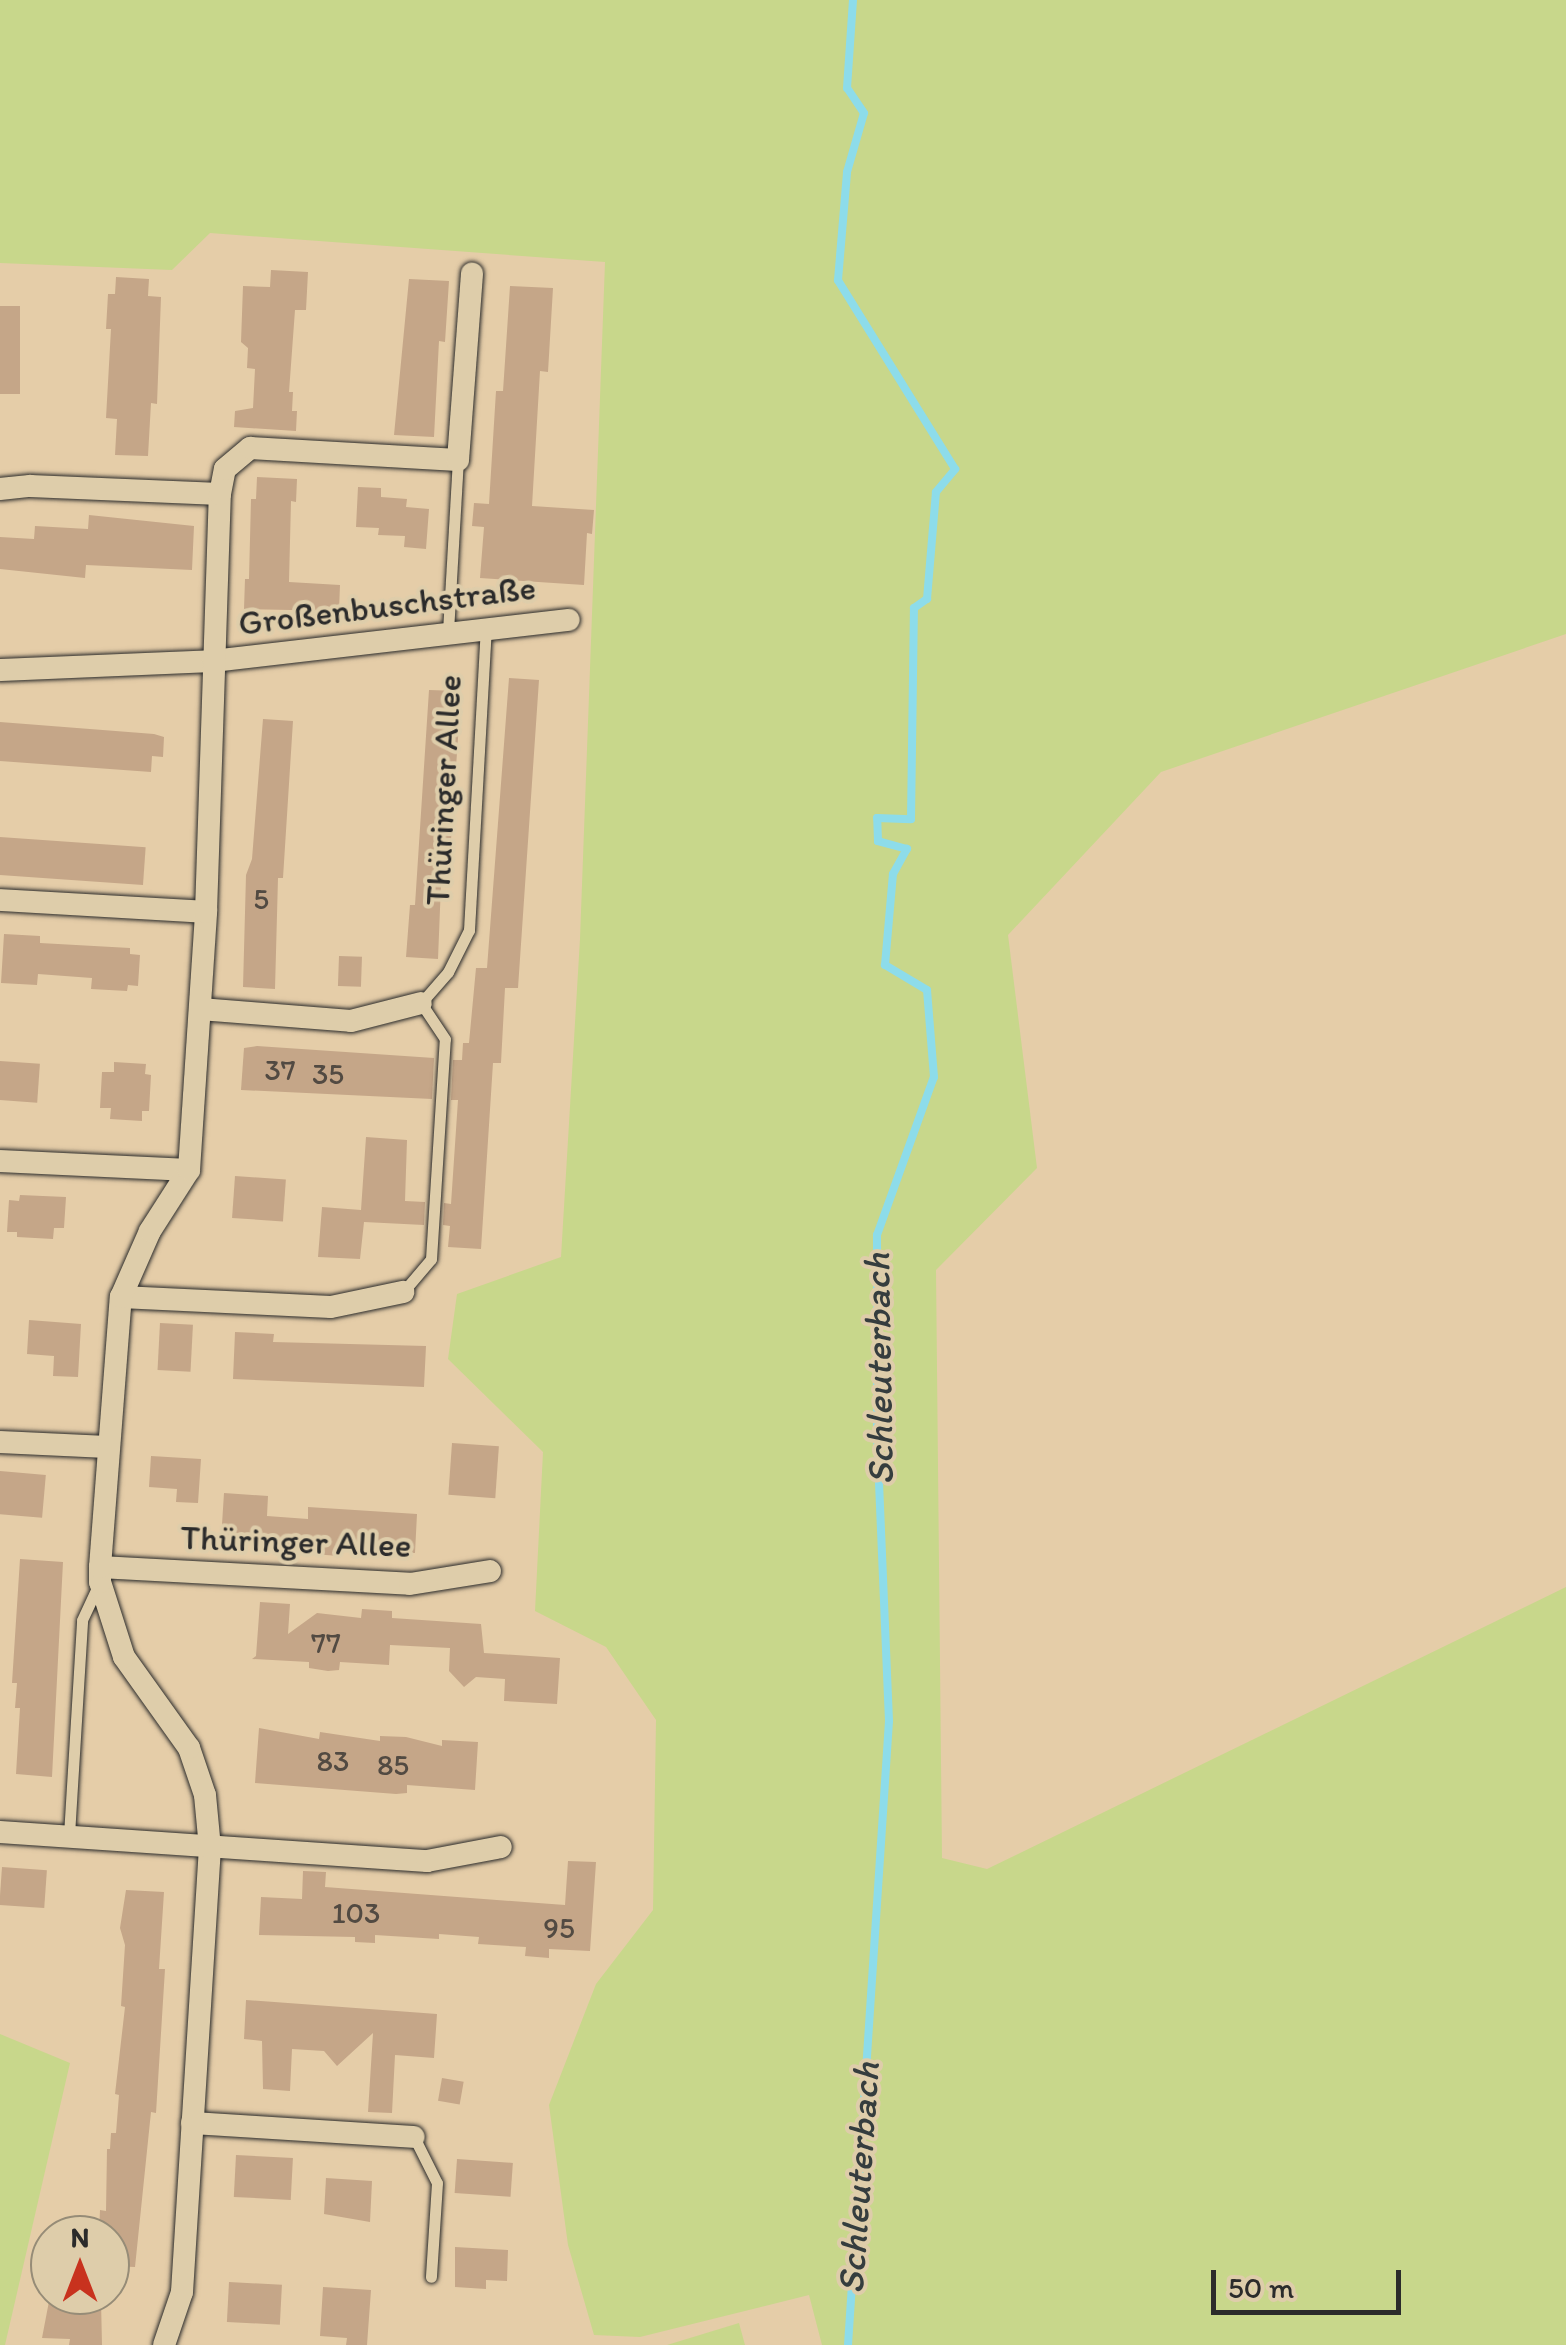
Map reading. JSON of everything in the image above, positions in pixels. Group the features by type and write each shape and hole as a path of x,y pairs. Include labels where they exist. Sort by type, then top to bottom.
{"street":[{"path":"458,460 472,274"},
{"name":"Großenbuschstraße","path":"212,661 220,494 225,468 250,448 458,460"},
{"path":"0,489 30,486 220,494"},
{"name":"Großenbuschstraße","path":"0,670 212,661 486,626 569,620"},
{"path":"164,2345 182,2292 210,1848 205,1795 189,1748 124,1657 100,1575 121,1296 150,1231 189,1170 206,912 212,661"},
{"path":"0,900 206,912"},
{"path":"200,1009 351,1021 421,1003"},
{"path":"0,1161 189,1170"},
{"path":"121,1296 331,1307 403,1292"},
{"path":"0,1442 107,1447"},
{"name":"Thüringer Allee","path":"100,1575 410,1584 490,1571"},
{"path":"0,1832 427,1860 501,1847"},
{"path":"192,2122 414,2137"}],"lane":[{"path":"448,632 458,460"},
{"name":"Thüringer Allee","path":"421,1003 448,972 469,930 486,626"},
{"path":"403,1292 430,1259 445,1039 421,1003"},
{"path":"68,1835 82,1620 100,1575"},
{"path":"414,2137 437,2183 431,2276"}],"green space":[{"path":"0,0 1566,0 1566,634 1161,772 1008,935 1037,1168 936,1270 942,1858 987,1869 1566,1587 1566,2345 822,2345 809,2295 640,2337 594,2335 568,2245 549,2105 596,1984 653,1910 656,1720 606,1647 535,1611 543,1452 448,1359 457,1294 561,1257 580,939 605,262 210,233 172,270 0,263"},
{"path":"0,2034 70,2063 35,2215 30,2215 30,2237 5,2345 0,2345"},
{"path":"739,2323 745,2345 667,2345"}],"building":[{"path":"271,270 308,272 306,310 295,310 289,392 293,392 292,411 297,411 296,431 234,427 235,411 253,408 255,369 247,368 248,348 241,342 243,286 270,287"},
{"path":"116,277 149,279 148,296 161,297 157,404 151,403 148,456 115,455 117,419 106,418 111,329 106,329 108,294 115,294"},
{"path":"409,279 449,281 445,342 439,341 434,437 394,435"},
{"path":"510,286 553,288 548,372 540,371 532,506 594,510 592,534 587,533 584,585 480,578 484,527 472,526 474,503 489,504 496,391 503,391"},
{"path":"0,306 20,306 20,394 0,394"},
{"path":"257,477 297,479 296,502 291,501 289,582 340,585 339,611 244,609 245,579 249,579 251,499 256,499"},
{"path":"358,487 381,488 381,497 407,499 406,507 429,509 426,549 404,547 405,536 378,535 379,528 356,527"},
{"path":"89,515 194,526 192,570 86,565 85,578 0,569 0,537 34,539 35,526 88,529"},
{"path":"509,678 539,680 518,988 505,988 501,1063 493,1063 481,1249 448,1247 450,1226 443,1225 444,1203 451,1204 458,1100 451,1100 453,1060 462,1060 463,1043 469,1043 476,968 487,968"},
{"path":"429,690 459,691 460,709 448,884 441,884 438,959 406,957 410,905 415,905"},
{"path":"263,719 293,721 283,878 278,878 275,989 243,987 246,875 252,859"},
{"path":"0,722 154,734 164,737 163,757 152,756 151,772 0,761"},
{"path":"0,837 146,847 143,885 0,875"},
{"path":"4,934 40,936 40,943 130,948 130,954 140,955 138,986 128,985 127,991 91,989 92,978 38,974 37,985 1,983"},
{"path":"339,956 362,957 361,987 338,986"},
{"path":"244,1048 434,1058 432,1099 241,1090"},
{"path":"0,1061 40,1064 37,1103 0,1100"},
{"path":"114,1062 146,1064 145,1074 151,1075 149,1111 142,1111 142,1121 110,1119 111,1108 100,1108 102,1072 114,1072"},
{"path":"366,1137 407,1140 405,1201 425,1202 424,1225 364,1222 360,1259 318,1257 322,1207 361,1210"},
{"path":"235,1176 286,1180 283,1221 232,1218"},
{"path":"20,1195 66,1197 64,1228 54,1228 53,1239 17,1237 17,1232 7,1232 9,1200 19,1201"},
{"path":"29,1320 81,1324 78,1377 53,1376 54,1356 27,1354"},
{"path":"160,1323 193,1325 190,1372 158,1370"},
{"path":"235,1332 274,1334 273,1342 426,1346 424,1387 233,1379"},
{"path":"452,1443 499,1446 495,1498 448,1495"},
{"path":"151,1456 201,1459 198,1503 176,1502 177,1489 149,1487"},
{"path":"0,1471 46,1475 42,1518 0,1514"},
{"path":"224,1493 268,1496 267,1516 308,1519 308,1507 417,1514 415,1553 340,1548 339,1556 287,1552 288,1544 221,1540"},
{"path":"20,1559 63,1562 52,1777 16,1774 20,1708 15,1708 17,1683 12,1683"},
{"path":"260,1602 290,1604 288,1634 317,1613 361,1618 362,1609 392,1611 392,1618 481,1624 484,1653 560,1658 557,1704 504,1701 505,1679 476,1677 464,1687 449,1671 450,1648 390,1645 389,1665 340,1662 339,1670 328,1671 309,1668 309,1662 252,1659 256,1656"},
{"path":"259,1728 319,1739 320,1732 380,1741 380,1736 406,1737 442,1746 442,1740 478,1742 475,1790 407,1785 407,1793 396,1794 255,1783"},
{"path":"568,1861 596,1862 590,1951 549,1949 549,1958 525,1956 526,1947 478,1944 479,1937 439,1934 439,1939 375,1935 375,1943 355,1942 355,1937 259,1935 261,1897 302,1899 303,1871 326,1872 325,1887 565,1905"},
{"path":"2,1867 47,1870 44,1908 0,1905"},
{"path":"126,1890 164,1892 159,1969 165,1969 156,2113 151,2112 135,2267 130,2267 130,2215 100,2215 100,2210 106,2211 107,2149 111,2133 116,2133 119,2095 115,2094 125,2007 121,2006 125,1945 120,1928"},
{"path":"246,2000 437,2014 434,2058 395,2055 392,2113 368,2112 373,2033 337,2066 324,2051 292,2049 290,2091 263,2089 262,2041 244,2039"},
{"path":"442,2078 464,2082 460,2104 438,2101"},
{"path":"236,2155 293,2158 291,2200 234,2197"},
{"path":"457,2159 513,2163 510,2197 455,2193"},
{"path":"326,2178 372,2181 370,2222 324,2214"},
{"path":"455,2247 508,2250 507,2281 486,2280 486,2289 455,2287"},
{"path":"229,2282 282,2285 280,2325 227,2322"},
{"path":"323,2287 371,2290 367,2345 346,2345 347,2338 320,2336"},
{"path":"46,2315 101,2315 102,2345 69,2345 70,2339 42,2338"}],"waterway":[{"name":"Schleuterbach","path":"848,2345 889,1721 877,1433 877,1235 934,1077 927,990 885,965 893,874 907,849 878,841 877,818 911,819 914,608 927,599 936,492 955,469 838,280 847,172 864,113 847,88 853,0"}]}
